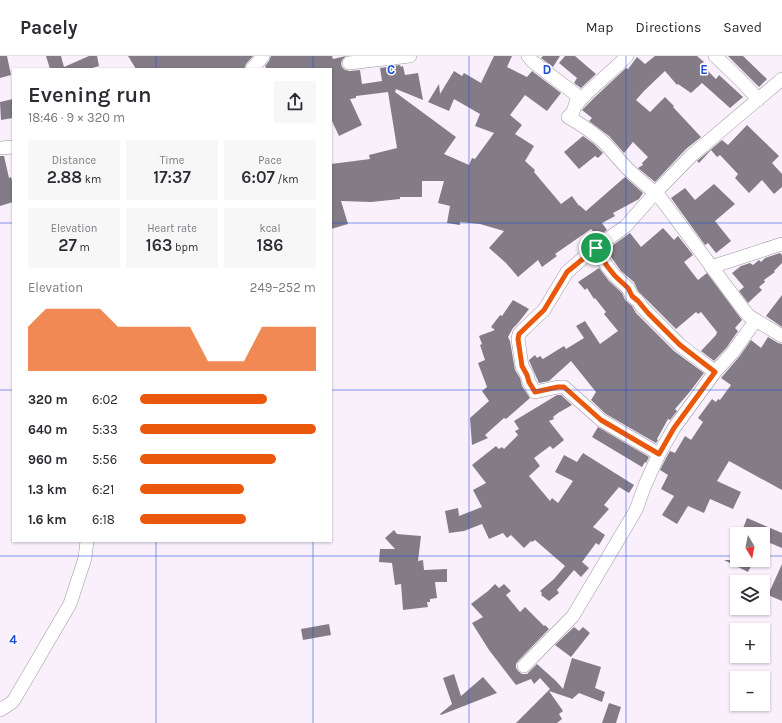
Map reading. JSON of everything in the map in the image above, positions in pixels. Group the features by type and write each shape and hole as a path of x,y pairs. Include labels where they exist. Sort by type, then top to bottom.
{"street":[{"path":"253,68 263,56"},
{"path":"349,63 410,56"},
{"path":"528,56 532,61 578,96 573,112 568,116 599,138 630,172 659,196 711,268 749,316 782,336"},
{"path":"576,105 584,95 615,69 627,56"},
{"path":"715,56 754,94 758,100"},
{"path":"659,454 601,420 564,387 535,392 522,366 518,339 519,334 544,310 567,272 626,226 655,193 692,155 782,79"},
{"path":"0,148 12,147"},
{"path":"711,268 782,244"},
{"path":"596,248 607,266 628,288 632,296 648,313 680,345 715,372"},
{"path":"524,666 573,616 636,510 659,454 674,428 715,372 733,352 756,320"},
{"path":"0,710 14,700 70,604 85,558 87,542"}],"building":[{"path":"0,56 7,56 11,75 0,78"},
{"path":"46,56 61,56 64,67 89,56 97,56 99,66 92,68 50,68"},
{"path":"128,56 253,56 244,68 135,68"},
{"path":"271,56 332,56 333,59 346,56 342,60 342,67 345,70 350,71 360,70 362,84 382,81 380,68 400,65 401,67 403,66 405,75 418,73 423,100 396,89 395,92 456,137 444,154 469,165 472,158 475,159 494,133 475,126 480,114 454,99 449,111 428,102 439,84 440,94 454,71 462,76 464,73 481,83 494,56 512,56 507,67 527,77 532,71 561,93 547,111 525,95 510,115 522,125 515,134 534,146 525,161 535,170 534,172 561,204 572,196 579,206 586,211 625,177 643,193 639,199 613,213 615,216 602,223 607,230 597,237 591,229 555,254 557,256 542,267 538,260 518,277 506,263 489,248 504,231 480,224 460,222 460,225 447,223 450,206 438,203 444,181 422,181 422,197 400,197 400,199 371,202 341,201 348,224 332,229 332,164 370,159 369,155 397,148 388,92 356,96 356,98 350,99 362,125 339,136 332,121 332,68 266,68 265,66"},
{"path":"543,56 560,56 553,67 541,58"},
{"path":"565,56 575,56 596,74 581,88 574,83 577,78 559,63"},
{"path":"655,56 697,56 704,62 701,64 716,79 719,75 743,97 730,108 702,83 691,93 678,84 677,85 665,71 644,91 636,100 650,112 665,97 701,137 686,149 655,182 638,168 643,165 642,163 648,157 633,142 624,153 609,136 589,121 592,118 582,110 626,68 628,69 637,57 645,64"},
{"path":"728,56 743,56 767,79 759,87"},
{"path":"12,99 12,118 1,120 0,102"},
{"path":"747,125 779,156 772,163 782,174 782,187 774,194 762,180 749,193 735,178 738,174 720,155 717,157 711,150 699,163 697,161 722,140 728,145"},
{"path":"583,136 603,153 598,158 595,156 579,169 564,152"},
{"path":"0,156 4,156 9,178 11,177 12,180 12,202 0,206"},
{"path":"714,184 735,204 715,221 731,241 716,253 708,243 705,245 671,198 685,188 695,200"},
{"path":"663,228 674,240 678,236 693,255 684,262 698,280 707,273 742,320 735,328 738,331 727,347 714,361 701,351 717,332 701,312 698,314 696,312 676,329 638,291 634,282 621,271 606,250 630,233 641,247"},
{"path":"780,253 782,255 782,263 774,271 775,272 764,280 765,282 759,287 762,290 748,303 739,291 744,287 732,273 741,266 750,263 753,265 759,260 761,262 765,258"},
{"path":"599,268 609,281 622,293 625,300 632,306 636,313 674,351 704,373 675,409 677,411 670,420 668,419 656,443 606,414 591,400 596,392 571,361 549,381 539,383 529,360 535,355 537,358 540,356 543,359 564,346 566,349 584,338 576,326 585,321 600,344 618,331 604,314 606,312 595,298 594,299 587,288 585,290 578,282"},
{"path":"782,295 782,327 766,316"},
{"path":"513,300 529,309 513,328 508,337 515,370 520,378 522,386 530,398 485,435 488,438 472,445 470,418 489,401 482,391 487,387 478,363 485,360 480,345 482,344 479,336 495,330 491,327 500,315 502,316"},
{"path":"768,337 782,344 782,490 729,461 717,481 741,492 733,509 710,499 704,513 688,506 677,524 662,515 674,496 661,489 668,475 660,470 670,451 675,453 685,436 691,440 703,422 698,418 712,399 716,402 718,399 720,400 731,385 721,378 751,340 761,348"},
{"path":"557,395 561,395 572,405 558,413 553,417 554,419 549,421 564,440 553,449 550,446 534,458 540,466 529,476 550,501 552,498 558,503 573,481 555,472 564,455 577,462 583,453 634,485 629,493 619,487 604,505 609,509 593,527 605,535 599,545 596,543 582,562 589,568 581,577 574,570 557,590 559,593 549,601 541,595 542,593 540,591 554,579 565,566 535,540 532,542 531,541 524,548 511,535 507,538 503,533 489,539 482,524 464,531 449,533 445,511 458,508 459,516 482,507 473,490 486,483 472,465 496,446 499,449 502,447 504,449 518,435 515,431 519,429 514,421"},
{"path":"598,427 649,457 646,463 645,462 642,467 592,437"},
{"path":"747,518 768,527 744,527"},
{"path":"770,528 782,533 782,548 770,543"},
{"path":"394,530 397,534 421,536 418,561 423,560 424,570 447,569 447,582 435,582 437,598 430,599 430,602 427,602 428,607 403,610 401,584 395,585 392,563 379,562 380,549 395,549 385,538"},
{"path":"782,564 782,601 770,596 770,591"},
{"path":"738,567 750,567 748,572"},
{"path":"495,584 499,588 504,584 511,591 506,595 520,612 525,607 549,629 518,661 516,668 518,671 522,674 527,674 537,664 563,689 572,658 601,667 595,688 605,692 602,702 579,693 572,699 549,691 563,711 559,714 562,719 557,723 516,723 550,689 540,678 534,684 531,679 516,685 489,650 472,623 483,617 471,604"},
{"path":"329,624 331,635 303,640 301,629"},
{"path":"574,627 579,631 583,627 590,633 571,657 555,645"},
{"path":"454,674 461,696 483,677 497,693 441,715 440,714 452,704 443,678"},
{"path":"609,703 621,707 616,723 602,723"}],"route":[{"path":"596,248 607,266 628,288 632,296 642,307 680,345 715,372 674,428 659,454 595,416 564,387 535,392 522,366 518,339 519,334 550,303 567,272 596,248"}]}
